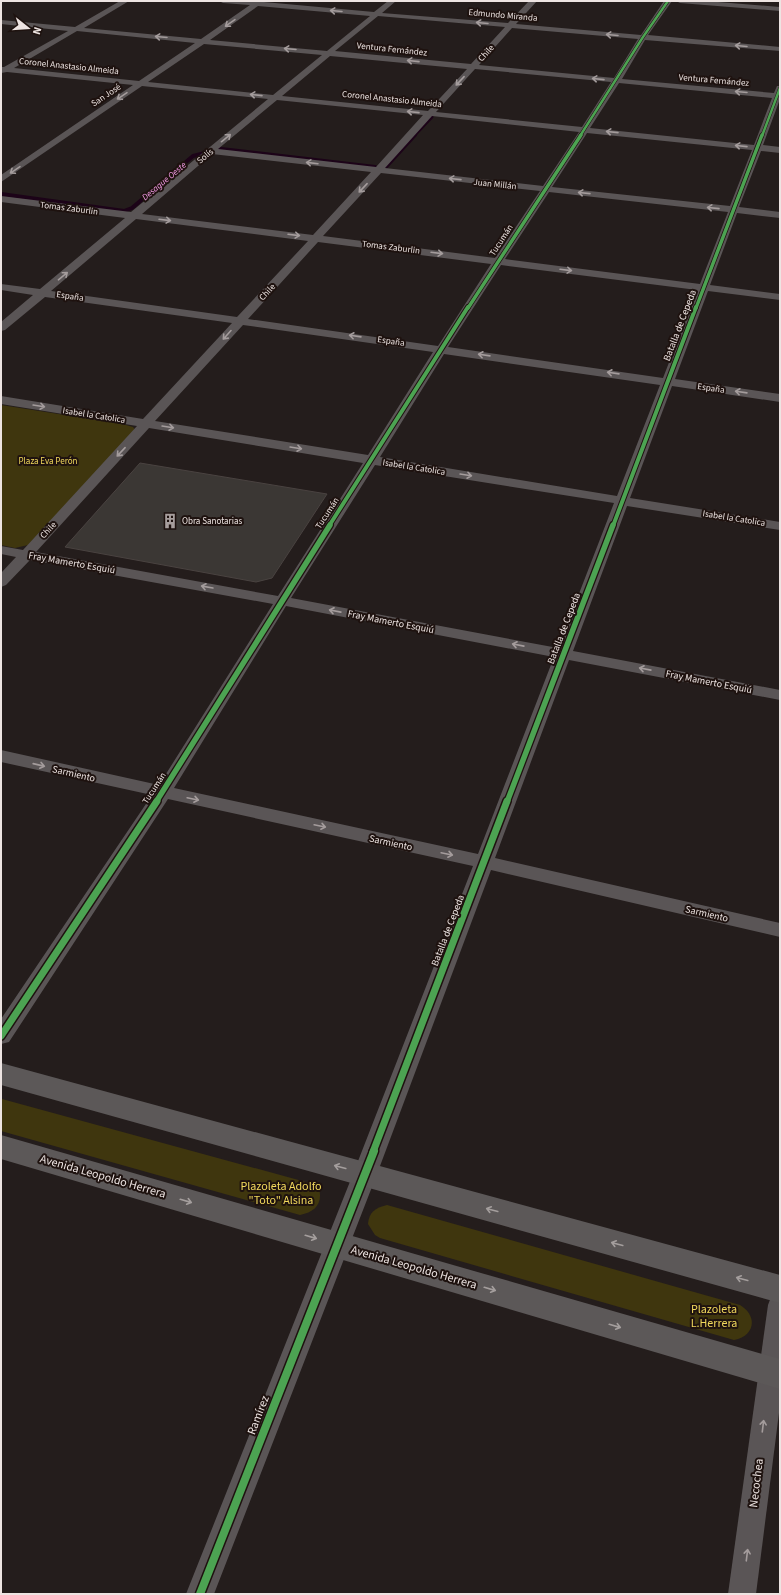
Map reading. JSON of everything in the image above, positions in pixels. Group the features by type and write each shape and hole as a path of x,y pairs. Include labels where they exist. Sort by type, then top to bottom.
{"street":[{"path":"2,70 125,1"},
{"name":"Edmundo Miranda","path":"223,1 259,2 375,14 780,50"},
{"name":"Solís","path":"1,328 210,151 392,1"},
{"name":"Chile","path":"1,582 533,1"},
{"name":"Tucumán","path":"1,1036 163,792 442,348 583,129 616,81 642,37 668,1"},
{"path":"680,1 780,9"},
{"name":"San José","path":"1,179 259,2"},
{"name":"Ventura Fernández","path":"1,22 329,52 616,81 779,93"},
{"name":"Coronel Anastasio Almeida","path":"2,70 780,150"},
{"name":"Batalla de Cepeda","path":"337,1244 779,93"},
{"name":"Juan Millán","path":"210,151 780,215"},
{"name":"Tomas Zaburlin","path":"1,199 780,297"},
{"name":"España","path":"1,287 442,348 780,398"},
{"name":"Isabel la Catolica","path":"1,400 780,526"},
{"name":"Fray Mamerto Esquiú","path":"1,550 282,601 780,695"},
{"name":"Sarmiento","path":"1,756 484,862 780,930"},
{"path":"1,1074 780,1289"},
{"name":"Avenida Leopoldo Herrera","path":"1,1147 775,1373"},
{"name":"Ramírez","path":"200,1594 337,1244"},
{"name":"Necochea","path":"742,1594 775,1373 780,1305"}],"green space":[{"name":"Plaza Eva Perón","path":"1,405 122,424 133,427 135,430 28,545 15,548 1,545"},
{"name":"Plazoleta Adolfo \"Toto\" Alsina","path":"2,1099 313,1184 319,1188 319,1203 310,1212 300,1215 1,1131"},
{"name":"Plazoleta L.Herrera","path":"387,1205 740,1305 746,1309 750,1315 752,1325 746,1334 741,1338 734,1340 380,1238 375,1235 368,1224 373,1211"}],"building":[{"name":"Obra Sanotarias","path":"140,463 327,494 272,578 256,582 65,547"}],"waterway":[{"name":"Desague Oeste","path":"414,136 432,117"},
{"name":"Desague Oeste","path":"385,168 415,135"},
{"name":"Desague Oeste","path":"1,194 124,211 132,208 193,156 221,149 375,167"}],"cycle path":[{"path":"1,1036 163,792 442,348 616,81 643,37 668,1"},
{"path":"200,1594 365,1174 780,88"}],"place":[{"name":"Obra Sanotarias","path":"170,521"}]}
